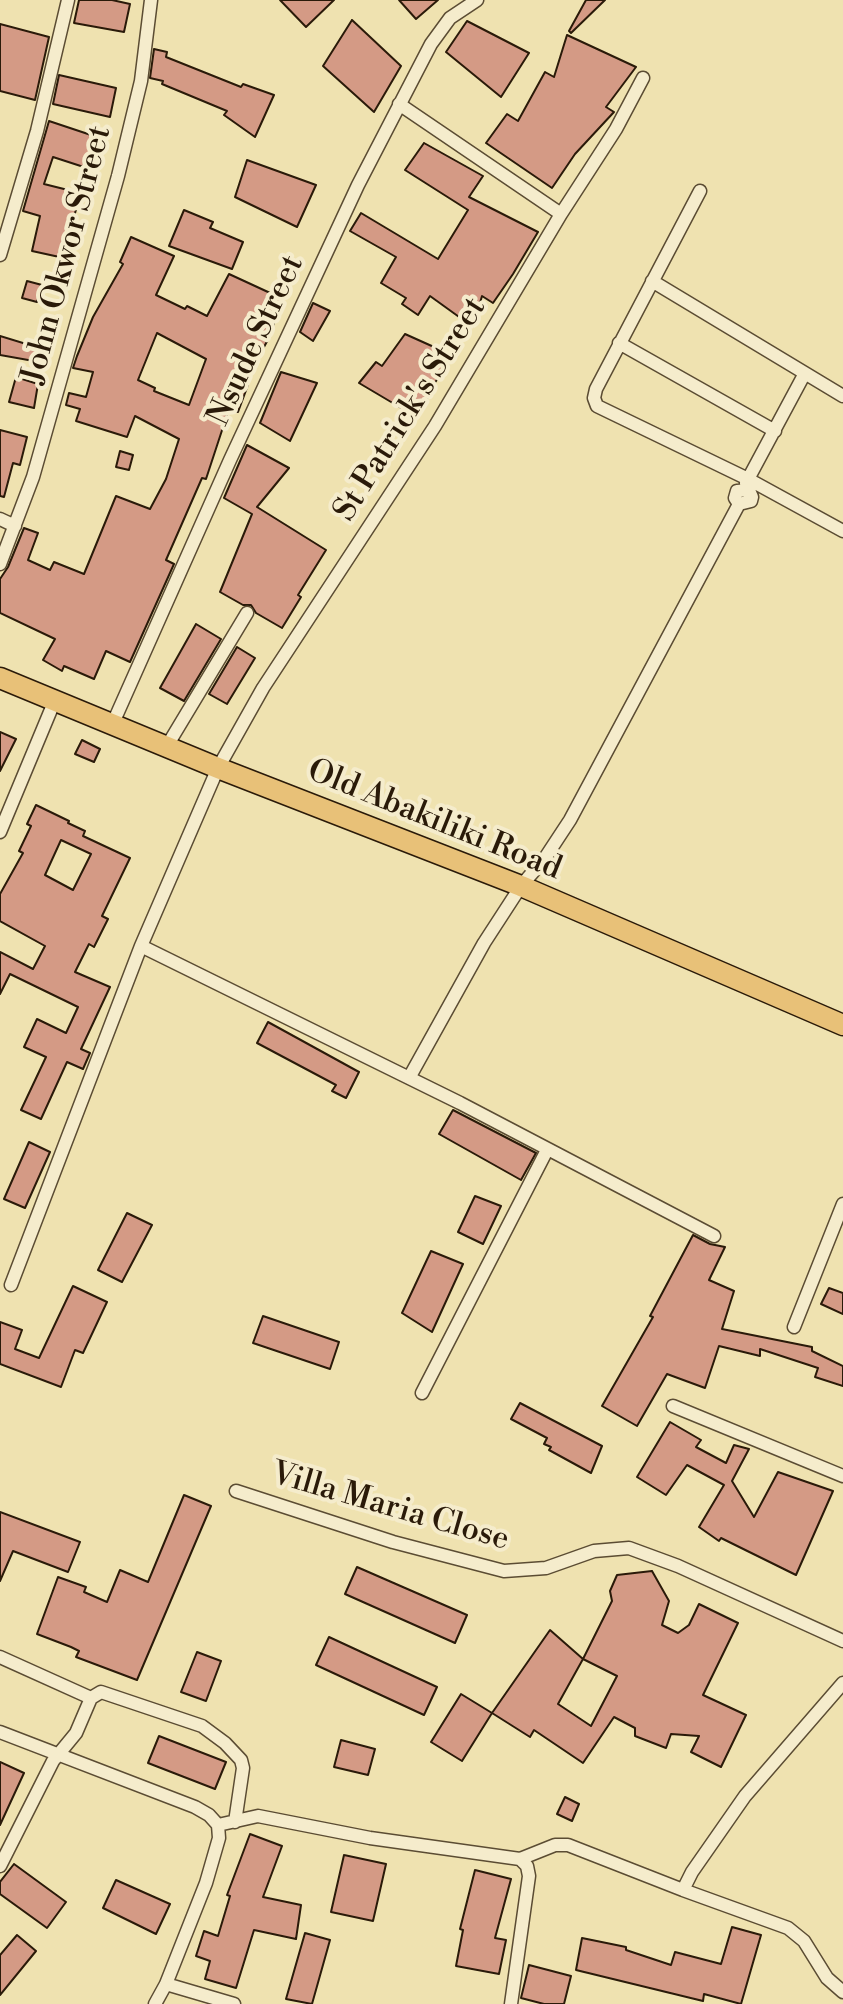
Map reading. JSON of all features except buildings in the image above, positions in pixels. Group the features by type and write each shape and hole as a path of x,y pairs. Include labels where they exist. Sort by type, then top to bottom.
{"main road":[{"name":"Old Abakiliki Road","path":"0,678 218,768 521,886 843,1025"}],"street":[{"path":"0,255 37,131 68,0"},
{"name":"John Okwor Street","path":"0,564 33,477 118,176 141,81 151,0"},
{"name":"Nsude Street","path":"113,723 230,460 358,185 431,44 450,18 477,0"},
{"name":"St Patrick's Street","path":"11,1285 141,946 218,768 263,688 435,426 561,214 616,129 643,78"},
{"path":"399,104 561,214"},
{"path":"700,191 596,389 594,398 597,406 843,531"},
{"path":"652,281 843,396"},
{"path":"619,343 775,431"},
{"path":"746,484 805,373"},
{"path":"409,1078 484,943 570,820 739,504 748,504 752,497 746,484"},
{"path":"0,519 15,526"},
{"path":"167,746 247,613"},
{"path":"0,832 55,700"},
{"path":"141,946 409,1078 714,1236"},
{"path":"422,1393 547,1150"},
{"path":"794,1327 843,1204"},
{"path":"673,1406 843,1476"},
{"name":"Villa Maria Close","path":"236,1491 393,1542 504,1571 546,1568 594,1551 629,1548 678,1566 843,1641"},
{"path":"0,1657 91,1698"},
{"path":"683,1890 745,1796 843,1683"},
{"path":"0,1866 53,1761 76,1733 91,1698 101,1692 202,1726 235,1753 243,1768 235,1822"},
{"path":"0,1732 195,1807 218,1825 219,1838 206,1883 155,2004"},
{"path":"218,1825 258,1816 370,1838 520,1859 555,1845 568,1845 788,1928 804,1941 827,1978 843,1992"},
{"path":"511,2004 529,1876 527,1866 520,1859"},
{"path":"166,1984 234,2004"}]}
